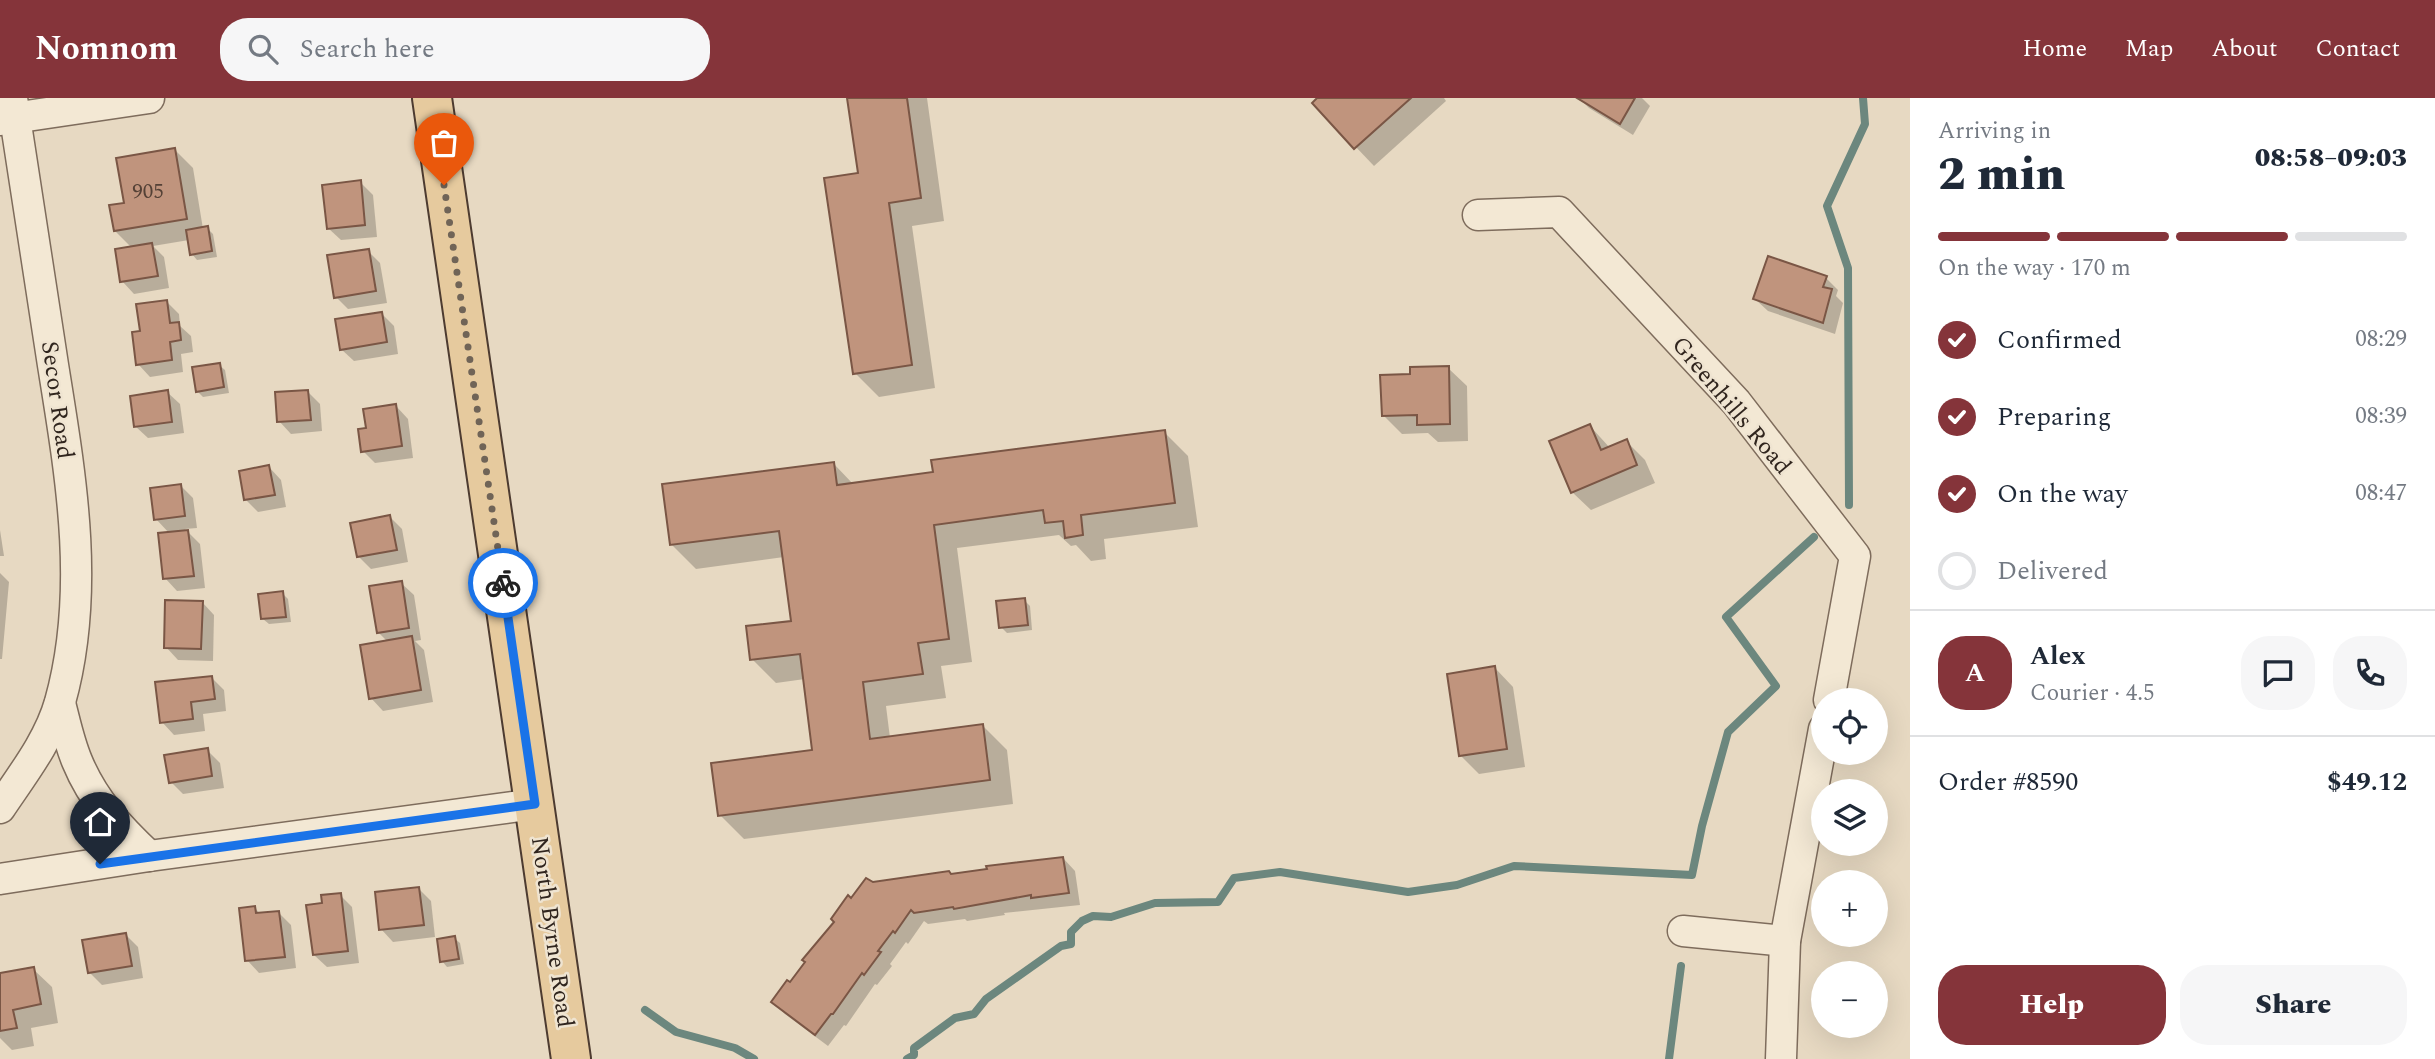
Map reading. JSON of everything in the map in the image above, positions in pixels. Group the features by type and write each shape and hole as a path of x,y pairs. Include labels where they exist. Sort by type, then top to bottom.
{"main road":[{"name":"North Byrne Road","path":"432,98 571,1059"}],"street":[{"path":"9,112 149,98"},
{"name":"Secor Road","path":"0,807 35,755 60,703 74,627 78,579 66,445 9,112"},
{"name":"Greenhills Road","path":"1478,215 1559,212 1736,402 1855,556 1831,688"},
{"name":"Secor Road","path":"60,703 76,759 89,786 119,827 149,856"},
{"path":"1781,1059 1785,941 1817,765"},
{"path":"0,879 535,804"},
{"path":"1683,931 1785,941"}],"building":[{"path":"847,98 907,98 921,198 889,203 912,365 853,374 824,178 858,173"},
{"path":"1317,98 1411,98 1354,149 1312,103"},
{"path":"1577,98 1635,98 1620,124"},
{"path":"175,148 187,219 114,231 109,205 124,203 116,158"},
{"path":"361,180 365,225 327,229 322,185"},
{"path":"208,226 212,251 190,255 186,230"},
{"path":"152,243 158,276 120,282 115,249"},
{"path":"369,249 376,291 334,298 327,255"},
{"path":"1768,256 1827,276 1823,287 1832,289 1823,323 1753,299"},
{"path":"167,300 170,323 179,322 181,340 170,342 172,360 136,365 132,332 140,331 136,304"},
{"path":"382,312 387,342 340,350 335,319"},
{"path":"220,363 224,387 196,392 192,367"},
{"path":"1449,366 1450,424 1417,425 1417,415 1382,416 1380,375 1410,374 1410,367"},
{"path":"168,390 172,422 134,427 130,396"},
{"path":"308,390 311,420 277,422 275,392"},
{"path":"396,404 402,446 361,452 358,429 366,428 363,409"},
{"path":"1590,424 1601,450 1627,439 1637,465 1571,493 1549,441"},
{"path":"1165,430 1175,503 1081,515 1083,535 1065,538 1063,521 1045,523 1043,510 934,525 949,639 918,643 923,674 863,682 870,739 983,724 990,780 718,816 711,763 812,750 800,654 750,660 746,626 791,621 779,531 670,545 662,484 834,462 837,485 933,472 931,460"},
{"path":"269,465 275,495 244,500 239,471"},
{"path":"181,484 185,516 154,520 150,488"},
{"path":"390,515 397,550 357,557 350,523"},
{"path":"188,530 194,576 163,579 158,533"},
{"path":"402,581 409,628 377,633 369,586"},
{"path":"283,591 286,617 261,619 258,594"},
{"path":"1025,598 1028,625 999,628 996,601"},
{"path":"165,600 203,601 201,649 164,648"},
{"path":"412,636 421,690 369,699 360,645"},
{"path":"1495,666 1507,749 1459,756 1447,674"},
{"path":"212,676 215,699 191,702 193,719 160,723 155,682"},
{"path":"208,748 212,776 169,783 164,755"},
{"path":"1063,857 1069,893 1031,898 1031,895 954,909 914,913 911,910 878,951 881,952 864,975 862,973 815,1035 771,1002 787,980 790,982 805,962 802,960 834,922 831,919 848,895 851,898 866,878 873,882 949,871 951,874 987,869 986,866"},
{"path":"419,887 424,925 379,930 375,892"},
{"path":"341,893 348,951 313,955 306,905 322,903 321,895"},
{"path":"255,906 256,913 279,911 285,957 245,961 239,908"},
{"path":"126,933 132,966 88,973 82,940"},
{"path":"455,936 459,959 440,962 437,939"},
{"path":"34,967 41,1004 13,1010 17,1028 0,1031 0,973"}],"waterway":[{"path":"1849,505 1848,268 1827,206 1865,124 1863,98"},
{"path":"907,1059 914,1055 914,1048 955,1018 974,1014 986,999 1061,946 1071,944 1071,932 1082,921 1093,916 1111,917 1155,903 1218,902 1234,878 1280,872 1408,892 1457,885 1514,866 1692,875 1702,826 1728,732 1776,686 1726,617 1814,537"},
{"path":"1669,1059 1681,966"},
{"path":"645,1010 676,1032 735,1048 754,1059"}],"way so far":[{"path":"444,185 503,583"}],"route":[{"path":"100,864 535,804 503,583"}]}
